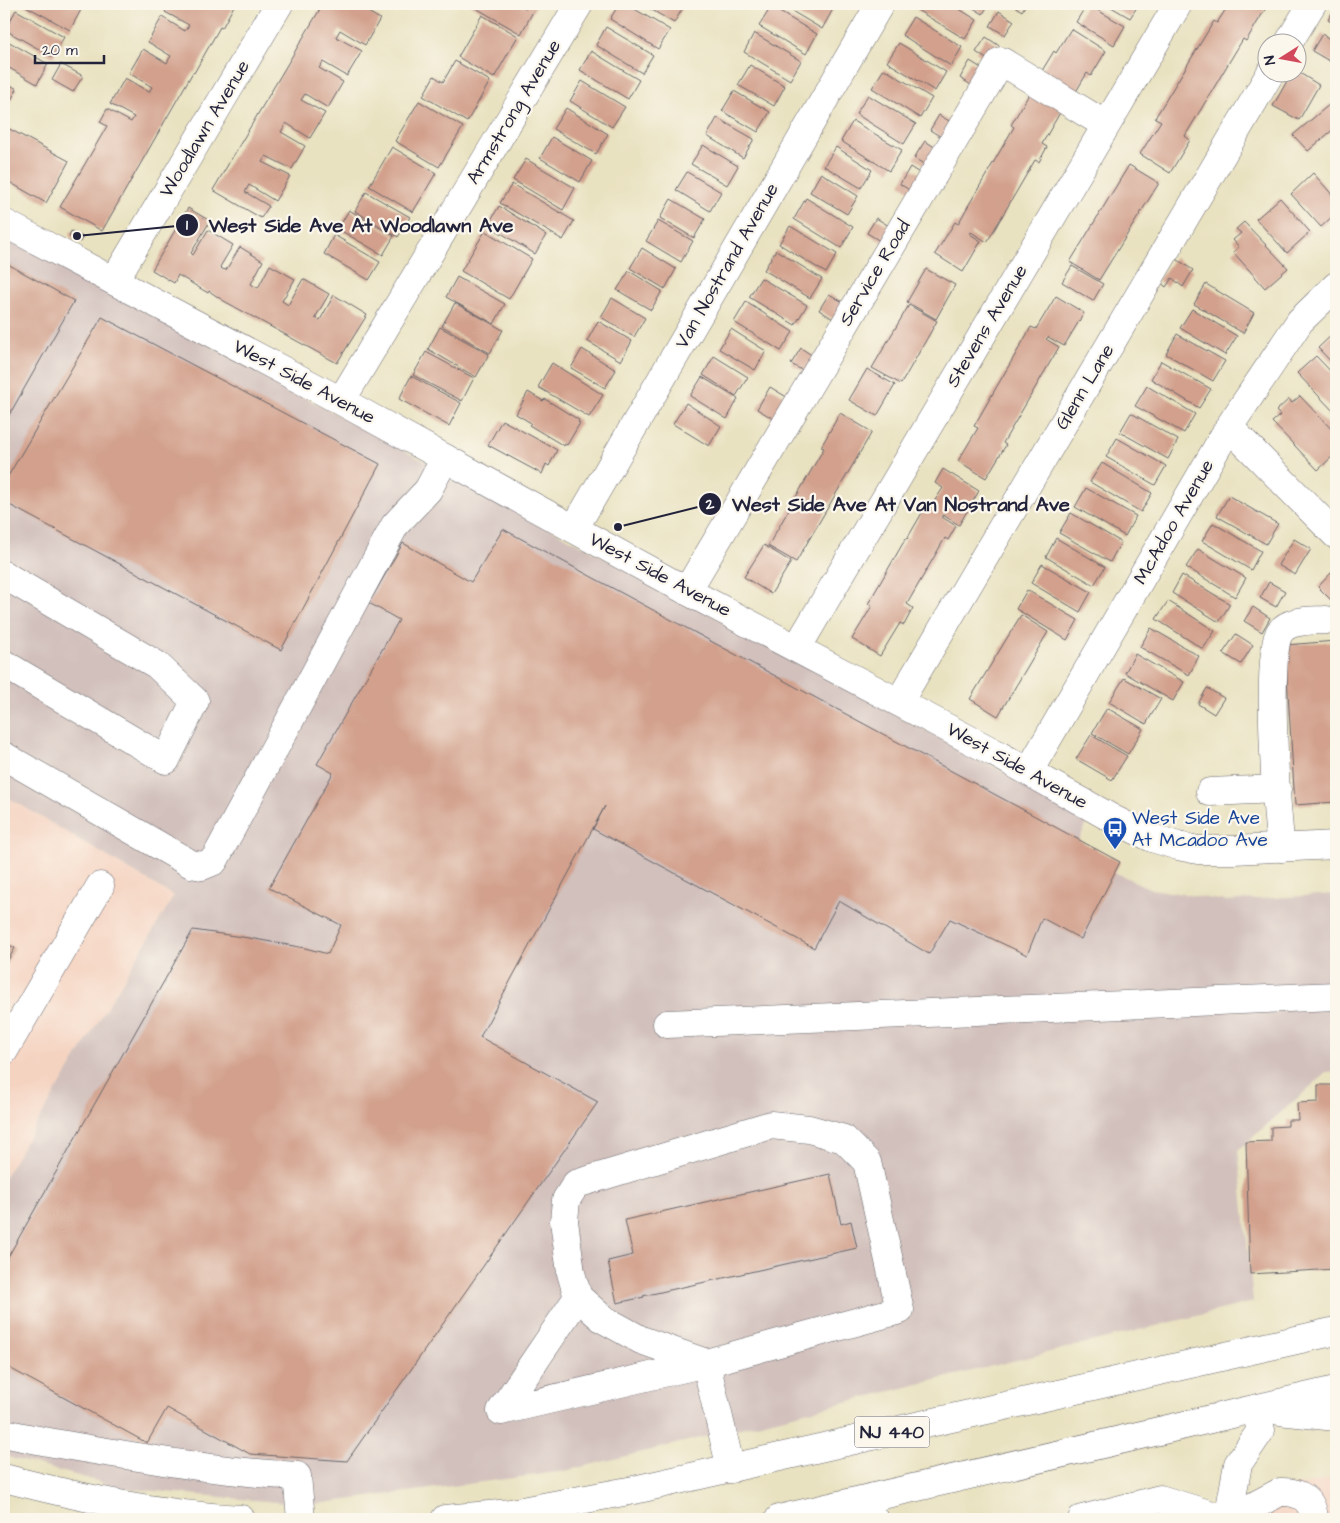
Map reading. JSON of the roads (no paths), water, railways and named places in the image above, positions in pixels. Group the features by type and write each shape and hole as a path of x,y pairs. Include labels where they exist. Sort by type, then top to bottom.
{"main road":[{"name":"Woodlawn Avenue","path":"114,281 279,4"},
{"name":"Armstrong Avenue","path":"341,401 579,4"},
{"name":"Van Nostrand Avenue","path":"574,529 880,4"},
{"name":"Stevens Avenue","path":"797,648 1178,4"},
{"path":"1295,32 1312,4"},
{"name":"Service Road","path":"687,591 1001,61 1106,125"},
{"name":"Glenn Lane","path":"899,702 1266,82"},
{"name":"West Side Avenue","path":"4,223 341,401 687,591 1029,771 1112,819 1152,838 1198,850 1336,845"},
{"name":"McAdoo Avenue","path":"1029,771 1229,427 1300,321 1336,286"},
{"path":"1229,427 1336,535"},
{"path":"4,756 191,864 202,866 214,861 395,525 428,490 445,458"},
{"path":"4,575 157,665 195,701 166,760 4,664"},
{"path":"1281,848 1272,708 1274,649 1280,631 1294,623 1326,620"},
{"path":"1210,792 1277,789"},
{"path":"4,1051 100,886"},
{"path":"667,1024 1336,996"},
{"path":"578,1297 501,1410 706,1363 900,1310 867,1162 844,1139 809,1129 771,1125 576,1184 566,1200 564,1221 571,1273 578,1297 603,1319 642,1340 706,1363"},
{"name":"NJ 440","path":"445,1519 510,1513 552,1506 731,1469 1336,1331"},
{"path":"706,1363 731,1469"},
{"path":"779,1519 1336,1390"},
{"path":"1255,1410 1336,1417"},
{"path":"1228,1519 1238,1464 1261,1430 1255,1410"},
{"path":"4,1433 50,1443 253,1474 297,1476 301,1519"},
{"path":"4,1478 136,1507 184,1514 241,1519"},
{"path":"1082,1519 1160,1509 1228,1519 1280,1492 1288,1491 1304,1496 1313,1510 1314,1519"},
{"path":"842,1505 874,1519"},
{"path":"508,1519 552,1506"}],"place":[{"name":"West Side Ave At Woodlawn Ave","path":"77,236"},
{"name":"West Side Ave At Van Nostrand Ave","path":"618,527"},
{"name":"West Side Ave At Mcadoo Ave","path":"1115,850"}]}
